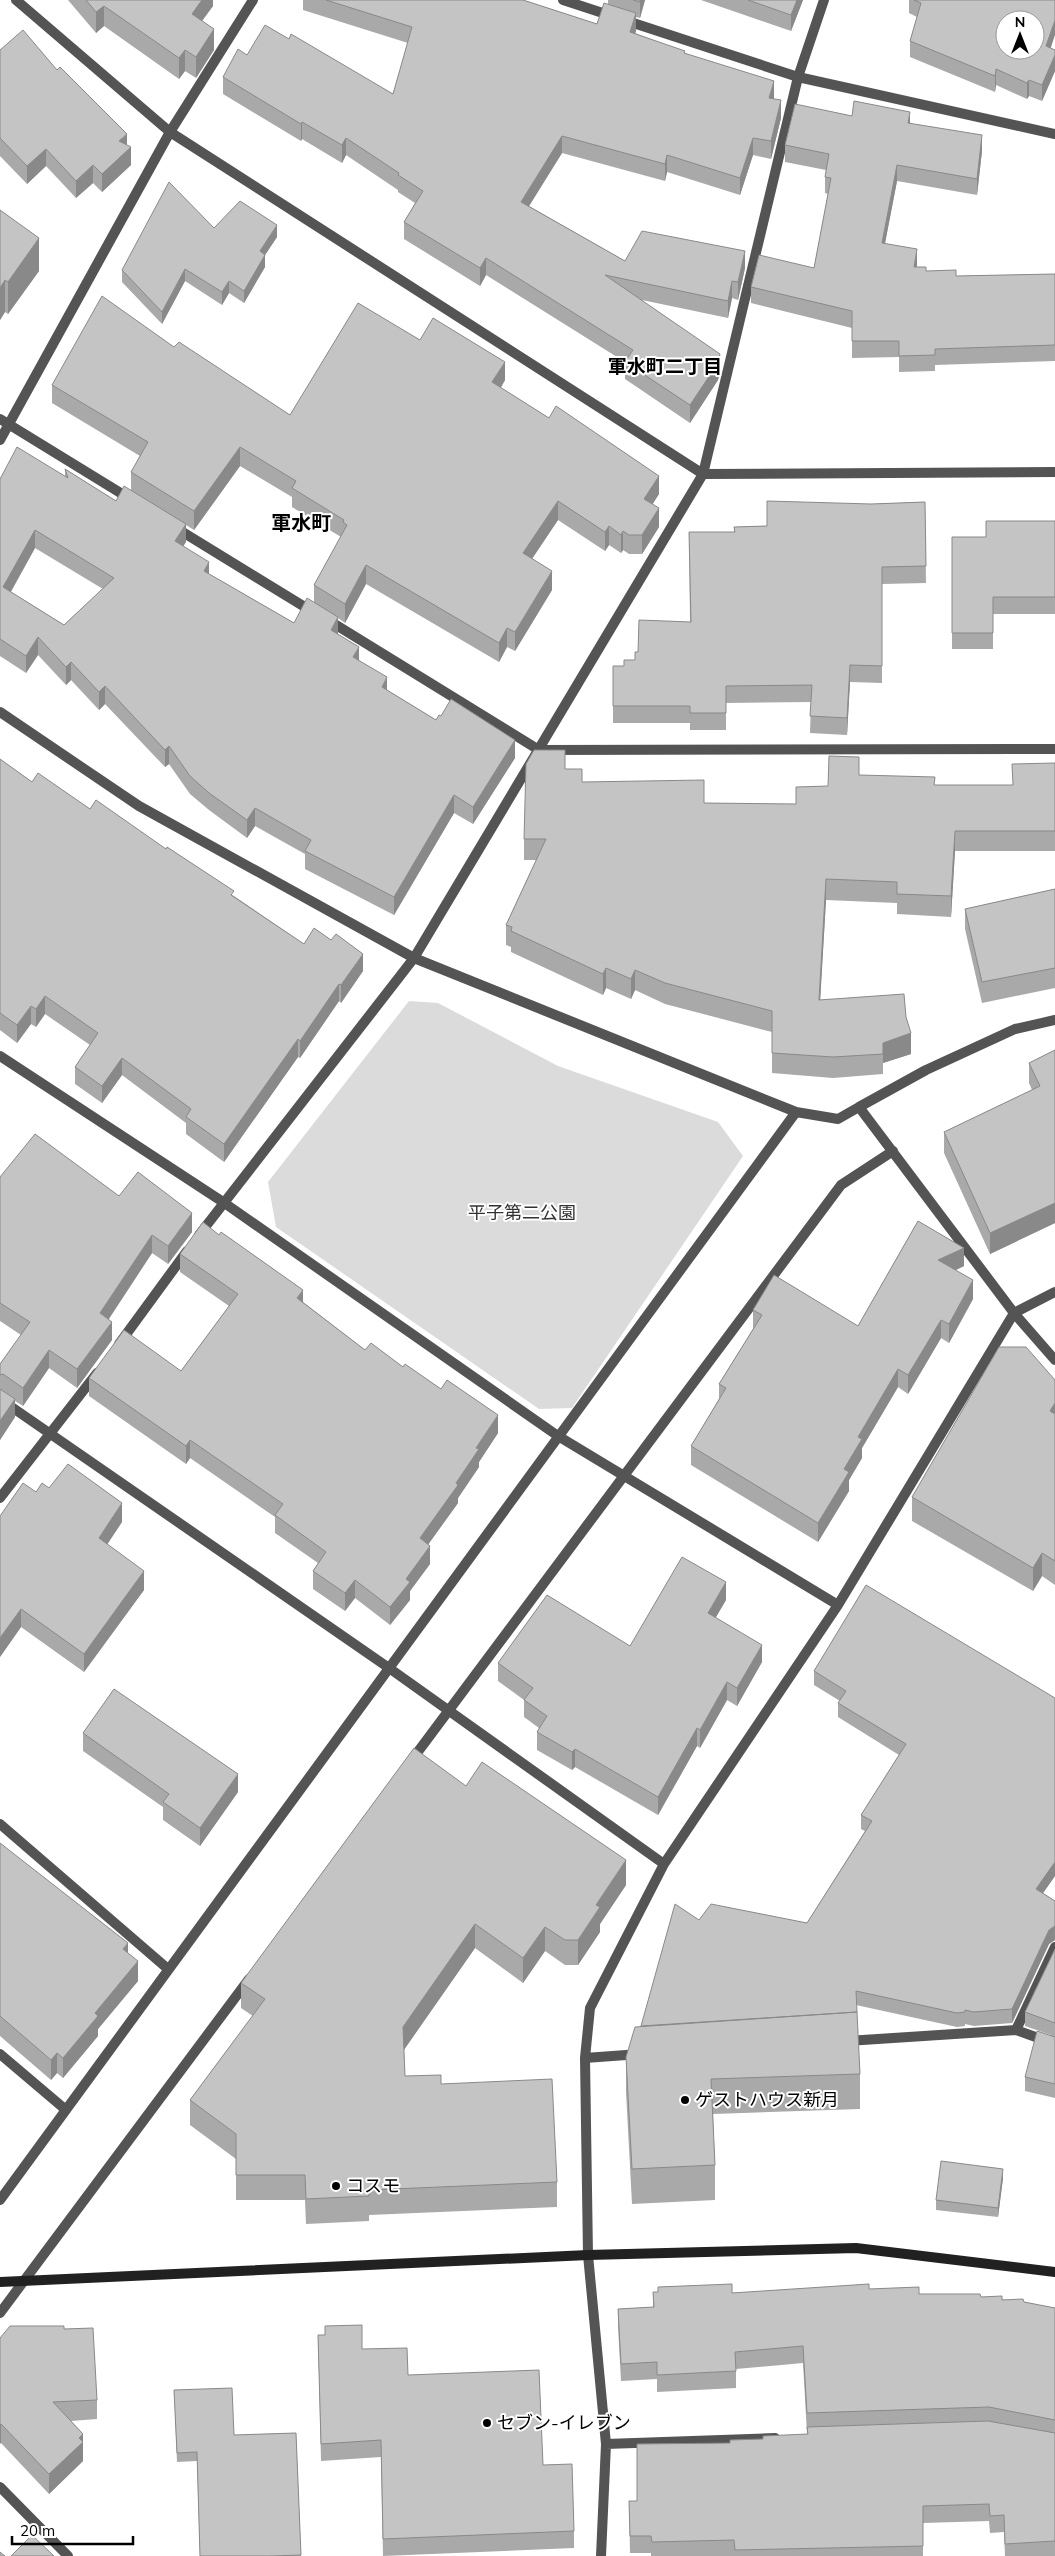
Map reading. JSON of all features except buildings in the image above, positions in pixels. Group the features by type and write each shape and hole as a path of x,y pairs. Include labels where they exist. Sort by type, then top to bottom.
{"street":[{"path":"16,0 170,132 703,474 1055,472"},
{"path":"0,440 10,425 170,132 253,0"},
{"path":"563,0 798,78 1055,134"},
{"path":"0,1498 51,1435 223,1202 414,958 703,474 798,78 824,0"},
{"path":"0,418 144,508"},
{"path":"169,523 539,750 1055,749"},
{"path":"0,712 139,806 414,958 796,1112 838,1119 926,1070 1015,1030 1055,1020"},
{"path":"0,1056 223,1202 558,1436 838,1605"},
{"path":"859,1107 1014,1313 1055,1360"},
{"path":"0,2200 796,1112"},
{"path":"408,1766 840,1185 893,1152"},
{"path":"601,2556 606,2444 588,2255 585,2058 590,2008 664,1864 838,1605 1014,1313 1055,1292"},
{"path":"0,1399 389,1668 664,1864"},
{"path":"0,1824 168,1969"},
{"path":"1016,2030 1055,1947"},
{"path":"0,2313 254,1972"},
{"path":"840,2042 1016,2030 1055,2044"},
{"path":"0,2054 66,2110"},
{"path":"585,2058 653,2054"},
{"path":"0,2282 588,2255 856,2248 1055,2272"},
{"path":"606,2444 782,2438"},
{"path":"0,2486 68,2556"}],"green space":[{"name":"平子第二公園","path":"409,1001 438,1003 558,1066 718,1122 743,1156 572,1408 539,1409 276,1227 268,1182"}],"place":[{"name":"ゲストハウス新月","path":"685,2100"},
{"name":"コスモ","path":"336,2186"},
{"name":"セブン-イレブン","path":"487,2423"}],"district":[{"name":"軍水町二丁目","path":"665,366"},
{"name":"軍水町","path":"301,523"}]}
